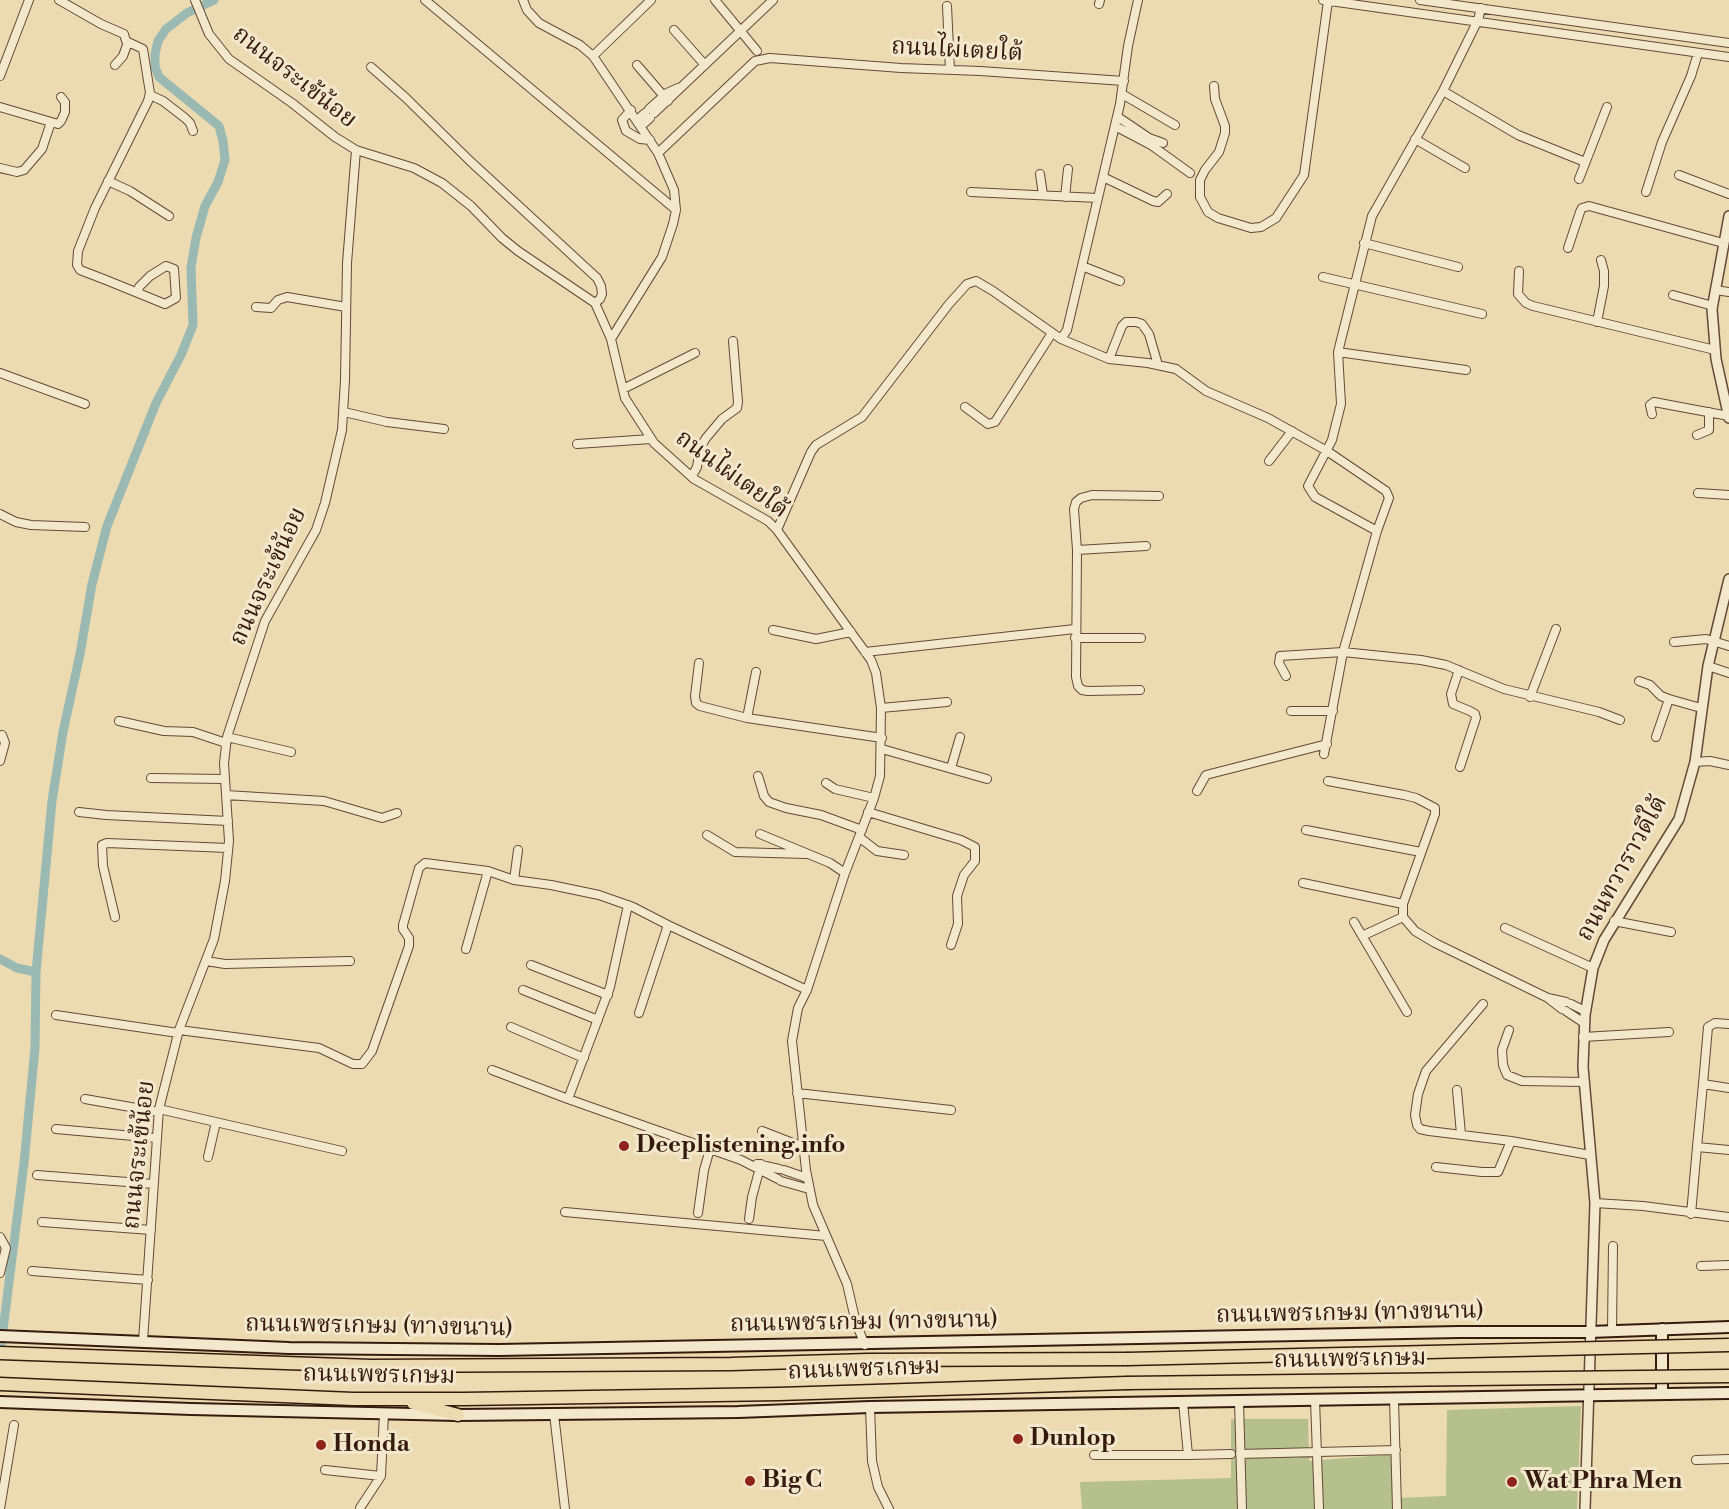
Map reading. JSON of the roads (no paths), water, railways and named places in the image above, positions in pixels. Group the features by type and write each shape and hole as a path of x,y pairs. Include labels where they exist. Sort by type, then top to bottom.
{"highway":[{"name":"ถนนเพชรเกษม","path":"0,1353 383,1366 1127,1359 1729,1345"},
{"name":"ถนนเพชรเกษม","path":"0,1384 395,1399 779,1394 1127,1383 1729,1376"},
{"path":"395,1399 458,1415"}],"main road":[{"name":"ถนนเพชรเกษม (ทางขนาน)","path":"0,1336 289,1348 479,1350 865,1345 1459,1332 1589,1332 1729,1327"},
{"path":"1662,1329 1662,1394"},
{"path":"0,1402 458,1415 738,1412 870,1407 1729,1393"}],"street":[{"path":"0,76 29,0"},
{"path":"59,0 124,34 128,42 143,49 150,95 146,108 95,207 78,251 78,268 138,293 165,304 174,300 176,294 174,269 166,266 150,276 139,287 138,293"},
{"name":"ถนนจระเข้น้อย","path":"143,1341 159,1110 179,1031 219,923 228,848 225,779 227,740 239,696 265,621 316,530 333,468 344,412 350,217 356,150 335,138 292,103 229,59 209,34 195,0"},
{"path":"425,0 676,210"},
{"path":"523,0 527,10 539,23 580,45 592,56 631,110 658,153 674,190 676,210 662,257 611,339"},
{"path":"592,56 651,0"},
{"path":"715,0 758,51"},
{"path":"639,123 666,98 672,89 678,88 705,65 773,0"},
{"path":"1060,339 1069,326 1118,117 1137,0"},
{"path":"1214,86 1215,99 1225,126 1225,133 1219,152 1200,180 1200,197 1208,212 1218,218 1251,228 1261,227 1276,218 1304,175 1326,0 1729,57"},
{"path":"1420,0 1729,43"},
{"path":"947,6 950,70"},
{"path":"1377,531 1315,497 1309,490 1310,480 1335,432 1341,404 1338,352 1364,243 1377,205 1443,91 1478,20 1481,8"},
{"path":"674,30 705,65"},
{"path":"115,65 123,56 128,42"},
{"path":"1646,192 1662,142 1691,76 1698,52"},
{"name":"ถนนไผ่เตยใต้","path":"658,153 755,61 770,58 1124,81"},
{"path":"637,65 666,98"},
{"path":"356,150 414,168 442,183 471,206 518,251 595,303 600,299 601,286 597,278 371,67"},
{"path":"1443,91 1518,135 1585,162"},
{"path":"1122,94 1174,125"},
{"path":"150,95 163,101 190,123 193,131"},
{"path":"0,107 58,124 62,121 66,108 61,97"},
{"path":"1579,180 1607,107"},
{"path":"631,110 622,120 626,130 640,139 650,140"},
{"path":"1118,117 1149,138 1163,143"},
{"path":"0,168 17,172 24,170 42,149 51,122"},
{"path":"1115,126 1190,173"},
{"path":"1415,139 1465,168"},
{"path":"1065,196 1068,169"},
{"path":"1040,174 1043,195"},
{"path":"1679,175 1729,194"},
{"path":"1103,177 1153,201 1158,202 1167,194"},
{"path":"108,182 130,191 169,216"},
{"path":"971,192 1098,198"},
{"path":"1568,248 1582,208 1589,206 1723,243"},
{"path":"1652,414 1650,405 1654,402 1729,417 1715,350 1713,306 1729,216"},
{"path":"1364,243 1458,267"},
{"path":"1597,322 1605,279 1601,260"},
{"path":"1082,266 1120,281"},
{"path":"1519,271 1518,294 1526,303 1715,350"},
{"path":"1323,277 1482,314"},
{"path":"777,530 816,445 862,417 949,304 967,284 976,281 1060,339 1108,359 1158,364 1176,369 1206,391 1268,418 1327,451 1386,491 1389,498 1377,531 1343,652 1324,754"},
{"path":"1715,290 1729,292"},
{"path":"1673,295 1713,306"},
{"path":"256,308 271,308 278,300 287,297 346,307"},
{"name":"ถนนไผ่เตยใต้","path":"595,303 605,321 611,339 625,398 651,440 692,476 768,521 777,530 865,652 876,673 881,708 880,776 874,798 844,873 807,990 798,1008 792,1041 796,1092 809,1189 825,1236 846,1284 856,1323 865,1345"},
{"path":"1108,359 1122,326 1126,322 1136,322 1142,324 1149,334 1158,364"},
{"path":"965,407 988,424 995,422 1052,333"},
{"path":"692,476 697,467 700,448 706,438 722,419 737,408 734,341"},
{"path":"1338,352 1466,370"},
{"path":"623,389 695,353"},
{"path":"0,373 85,404"},
{"path":"344,412 387,422 444,429"},
{"path":"1697,435 1709,430 1709,412"},
{"path":"1269,461 1292,431"},
{"path":"577,444 651,440"},
{"path":"1698,493 1729,495"},
{"path":"1140,690 1082,690 1078,686 1076,677 1077,550 1074,509 1076,502 1092,495 1159,496"},
{"path":"0,514 16,522 31,525 85,527"},
{"path":"1077,550 1146,546"},
{"name":"ถนนทวาราวดีใต้","path":"1585,1509 1595,1203 1584,1083 1585,1011 1593,968 1604,940 1678,819 1695,762 1708,666 1729,581"},
{"path":"1530,697 1556,629"},
{"path":"773,630 816,639 851,632"},
{"path":"865,652 1076,633 1142,638"},
{"path":"1674,642 1702,639 1729,646"},
{"path":"1286,676 1279,663 1280,656 1343,652 1421,660 1446,665 1530,697 1599,712 1620,720"},
{"path":"699,663 695,689 696,703 710,709 747,718 882,738"},
{"path":"1708,666 1729,673"},
{"path":"1459,670 1451,694 1453,704 1475,714 1476,718 1460,767"},
{"path":"747,718 756,672"},
{"path":"1639,681 1650,685 1661,696 1701,708"},
{"path":"1656,736 1669,699"},
{"path":"881,708 947,702"},
{"path":"1292,711 1333,711"},
{"path":"119,721 164,731 184,731 291,752"},
{"path":"0,760 5,743 2,735"},
{"path":"951,768 960,737"},
{"path":"1197,791 1206,775 1327,744"},
{"path":"882,749 987,779"},
{"path":"1695,762 1710,761 1729,765"},
{"path":"758,776 764,796 769,802 821,815 860,834 870,847 877,851 904,855"},
{"path":"150,778 225,779"},
{"path":"1328,781 1416,798 1435,808 1436,814 1402,904 1403,917 1415,931 1566,1007 1585,1011"},
{"path":"826,783 835,789 874,798"},
{"path":"226,795 324,801 382,818 397,813"},
{"path":"79,812 228,821"},
{"path":"868,812 961,840 975,847 975,861 964,875 957,896 958,924 951,945"},
{"path":"1306,830 1421,852"},
{"path":"760,834 838,867 844,873"},
{"path":"707,835 735,852 807,854"},
{"path":"115,917 103,866 102,845 107,843 228,848"},
{"path":"514,880 518,850"},
{"path":"56,1015 319,1048 353,1064 362,1064 372,1051 409,946 409,938 403,925 421,864 425,863 488,871 514,880 599,895 628,905 807,990"},
{"path":"466,949 488,871"},
{"path":"1304,883 1402,904"},
{"path":"568,1099 608,995 628,905"},
{"path":"1362,936 1403,917"},
{"path":"1614,921 1671,932"},
{"path":"1354,922 1407,1012"},
{"path":"639,1013 668,925"},
{"path":"1505,928 1593,968"},
{"path":"206,961 225,964 350,961"},
{"path":"531,965 608,995"},
{"path":"523,990 598,1020"},
{"path":"1483,1004 1426,1071 1414,1115 1417,1125 1420,1129 1590,1155"},
{"path":"1566,1007 1584,1023"},
{"path":"1691,1214 1708,1028 1715,1023 1729,1024"},
{"path":"511,1027 584,1058"},
{"path":"1509,1030 1505,1037 1503,1050 1503,1065 1507,1075 1522,1081 1584,1083"},
{"path":"1583,1037 1669,1032"},
{"path":"492,1070 758,1167 779,1180 809,1189"},
{"path":"1703,1084 1729,1088"},
{"path":"1456,1090 1461,1134"},
{"path":"796,1092 951,1110"},
{"path":"85,1099 159,1110 342,1151"},
{"path":"208,1157 216,1122"},
{"path":"56,1129 156,1138"},
{"path":"762,1131 803,1147"},
{"path":"1436,1167 1498,1172 1511,1142"},
{"path":"1697,1147 1729,1150"},
{"path":"698,1213 704,1170 710,1149"},
{"path":"758,1167 782,1170 807,1178"},
{"path":"749,1219 758,1167"},
{"path":"37,1175 153,1184"},
{"path":"1595,1203 1643,1206 1691,1214 1729,1217"},
{"path":"565,1212 825,1236"},
{"path":"42,1221 151,1230"},
{"path":"0,1237 6,1248 0,1273"},
{"path":"1612,1331 1613,1246"},
{"path":"1701,1266 1729,1265"},
{"path":"32,1271 148,1280"},
{"path":"1394,1399 1397,1509"},
{"path":"1315,1400 1319,1509"},
{"path":"1239,1401 1242,1509"},
{"path":"1183,1402 1188,1455"},
{"path":"870,1407 872,1461 878,1487 889,1509"},
{"path":"360,1508 381,1476 384,1414"},
{"path":"554,1414 565,1509"},
{"path":"0,1509 14,1425"},
{"path":"1240,1454 1396,1450"},
{"path":"1094,1455 1231,1454"},
{"path":"1696,1460 1729,1459"},
{"path":"326,1470 381,1476"}],"waterway":[{"path":"0,1354 24,1163 35,1048 36,972 52,801 63,732 92,584 107,526 156,403 181,355 193,325 191,267 196,238 205,206 218,182 225,160 219,126 159,77 155,67 155,54 158,41 166,29 187,13 214,0"},
{"path":"0,959 17,968 36,972"}],"place":[{"name":"Deeplistening.info","path":"624,1146"},
{"name":"Dunlop","path":"1018,1439"},
{"name":"Honda","path":"321,1445"},
{"name":"Big C","path":"750,1481"},
{"name":"Wat Phra Men","path":"1512,1482"}]}
